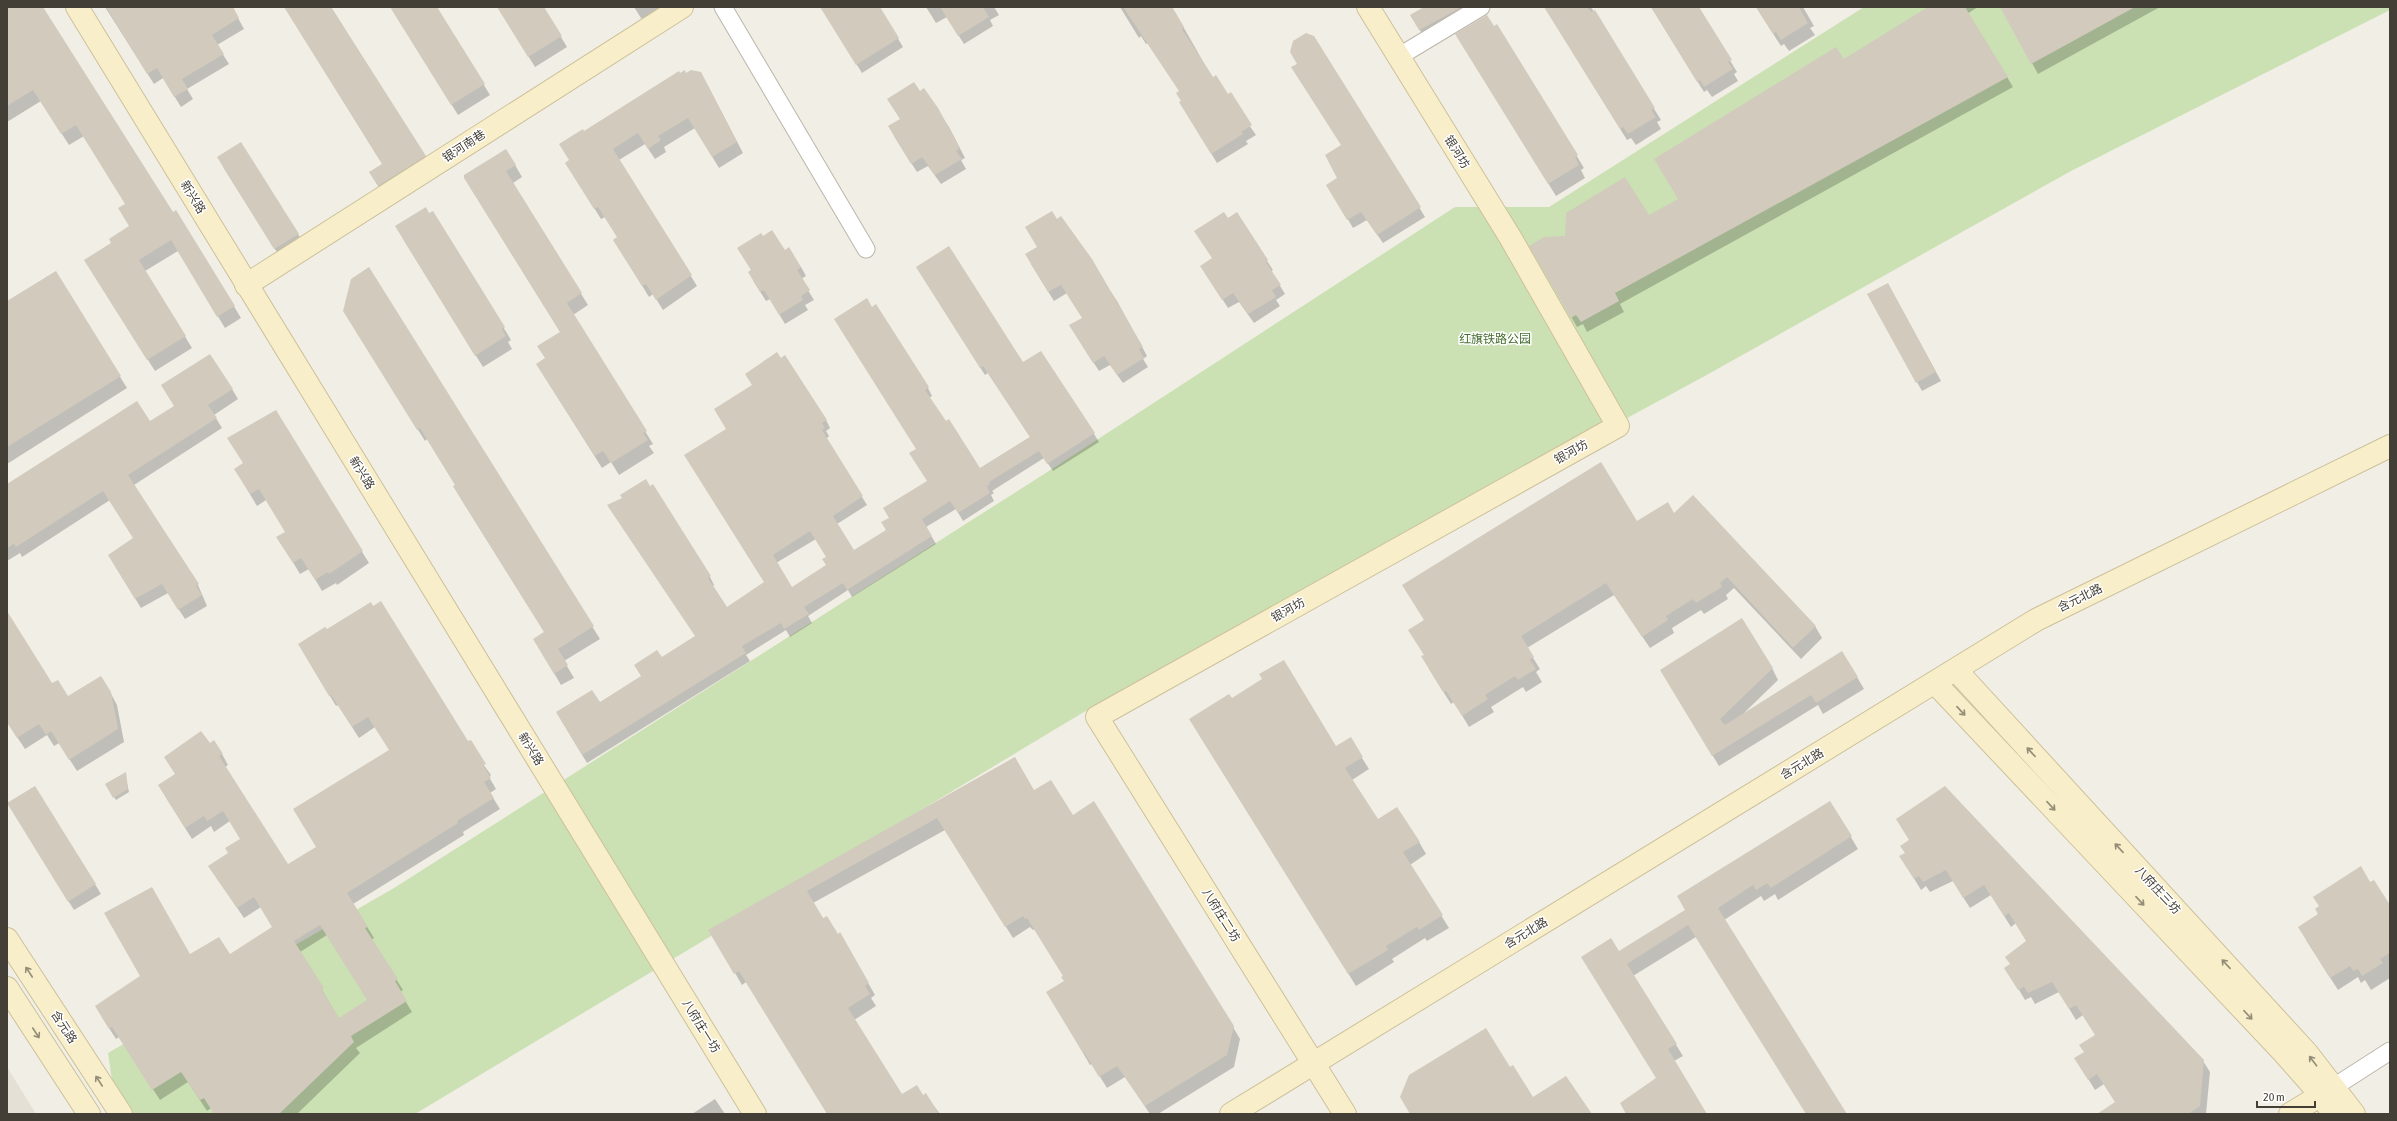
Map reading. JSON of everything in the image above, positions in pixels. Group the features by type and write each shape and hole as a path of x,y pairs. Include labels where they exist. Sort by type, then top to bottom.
{"street":[{"name":"新兴路","path":"77,7 647,938"},
{"name":"银河南巷","path":"246,285 682,7"},
{"path":"723,7 866,249"},
{"name":"银河坊","path":"1097,717 1618,426 1510,237 1368,7"},
{"path":"1398,56 1481,7"},
{"name":"含元北路","path":"1231,1114 2036,620 2390,446"},
{"name":"八府庄三坊","path":"1956,670 2308,1053 2327,1091 2333,1114"},
{"name":"八府庄三坊","path":"1934,683 2283,1052 2354,1114"},
{"name":"八府庄二坊","path":"1097,717 1345,1114"},
{"name":"八府庄一坊","path":"647,938 755,1114"},
{"name":"含元路","path":"7,939 121,1114"},
{"path":"7,988 14,1015 89,1114"},
{"path":"14,1015 45,998"},
{"path":"2290,1114 2390,1051"}],"shaded area":[{"path":"7,1067 36,1114 7,1114"}],"green space":[{"name":"红旗铁路公园","path":"1864,7 2390,7 2390,10 2071,171 1703,377 1094,706 415,1114 117,1114 108,1053 394,888 1052,469 1455,207 1549,207"}],"building":[{"path":"7,7 43,7 173,212 176,210 235,306 217,317 171,240 139,260 186,336 147,360 84,260 111,243 109,239 129,226 118,208 125,204 76,125 61,134 33,90 7,106"},
{"path":"106,7 233,7 239,18 212,35 224,54 182,79 188,89 174,97 157,68 147,74"},
{"path":"284,7 331,7 426,156 378,186 369,172 382,164"},
{"path":"390,7 437,7 485,84 451,105"},
{"path":"497,7 544,7 562,36 528,57"},
{"path":"820,7 880,7 899,38 856,65"},
{"path":"940,7 983,7 989,17 958,36"},
{"path":"1123,7 1172,7 1184,27 1182,29 1213,77 1216,75 1228,94 1231,92 1252,125 1241,132 1243,134 1211,154 1179,102 1181,101 1176,93 1179,91"},
{"path":"1424,7 1462,7 1419,30 1410,15"},
{"path":"1544,7 1587,7 1591,12 1595,10 1655,108 1651,110 1656,117 1628,134 1623,127 1620,129"},
{"path":"1651,7 1699,7 1732,60 1728,62 1733,69 1704,87 1700,80 1697,82"},
{"path":"1756,7 1799,7 1808,23 1781,40 1776,32 1773,34"},
{"path":"1928,7 1965,7 2008,77 1615,293 1619,301 1581,322 1576,315 1571,318 1529,246 1544,237 1565,236 1566,213 1625,177 1649,215 1678,199 1654,159 1836,47 1844,59"},
{"path":"2000,7 2135,7 2031,64"},
{"path":"1487,15 1494,26 1497,24 1578,155 1575,157 1579,165 1548,184 1455,34"},
{"path":"1306,33 1314,36 1421,207 1377,235 1361,212 1347,220 1326,185 1337,178 1325,155 1341,145 1291,67 1297,64 1290,52 1293,41"},
{"path":"685,70 686,73 691,70 701,72 737,142 712,157 688,118 658,136 661,140 648,149 638,133 613,149 692,275 656,300 646,284 642,286 613,240 617,237 598,207 594,209 565,163 569,160 559,144 583,129 584,131 679,71 680,73"},
{"path":"914,82 920,91 924,88 938,108 960,148 956,151 962,159 935,175 922,157 911,164 888,126 900,119 887,99"},
{"path":"241,142 299,234 274,249 217,157"},
{"path":"506,149 516,165 506,171 582,293 567,303 647,431 643,433 648,440 611,463 603,451 595,456 536,364 545,358 537,346 560,332 464,178 464,175"},
{"path":"426,207 429,213 433,211 505,327 502,329 506,336 475,356 395,226"},
{"path":"1052,211 1057,219 1061,216 1092,259 1143,347 1139,349 1144,358 1117,375 1104,356 1093,363 1069,325 1082,318 1061,285 1048,292 1025,254 1037,247 1025,227"},
{"path":"1224,212 1228,218 1237,212 1268,260 1266,262 1281,285 1272,290 1276,297 1248,314 1233,293 1222,300 1200,266 1212,258 1194,231"},
{"path":"772,230 785,250 789,247 801,267 797,270 810,290 801,296 803,300 779,315 764,290 760,292 748,272 751,270 737,248 761,233 763,236"},
{"path":"949,246 1023,362 1041,351 1095,433 1047,464 1039,451 989,482 990,484 987,486 990,493 958,513 950,501 922,519 932,536 847,590 843,583 804,607 809,614 784,629 781,623 742,646 746,653 582,755 556,712 592,690 600,702 641,676 634,665 657,650 662,657 695,636 607,505 622,498 620,495 646,479 650,486 653,484 711,576 708,578 727,607 764,582 684,455 726,429 714,409 752,385 745,374 777,352 781,358 785,355 827,420 822,423 825,428 822,430 863,496 833,516 854,550 886,530 881,522 889,518 883,508 927,481 909,453 916,449 834,319 867,298 872,307 876,304 929,387 925,390 946,421 949,419 980,468 1030,437 983,366 980,368 916,267","holes":["810,531 826,557 822,559 826,565 792,587 773,555"]},
{"path":"369,267 594,626 558,649 568,665 554,674 533,639 544,632 453,486 455,485 420,428 417,430 343,311 351,279"},
{"path":"56,271 121,376 7,447 7,301"},
{"path":"1888,283 1936,372 1916,383 1867,294"},
{"path":"210,354 233,389 208,405 217,418 128,475 199,584 196,586 202,595 178,610 162,584 135,599 108,555 133,538 103,491 16,547 14,544 7,548 7,484 137,401 150,421 174,406 161,385"},
{"path":"276,410 363,551 329,574 328,572 315,580 301,558 293,563 276,537 285,532 259,489 250,494 234,469 243,463 227,438"},
{"path":"1601,462 1637,521 1668,502 1674,513 1693,495 1816,626 1793,648 1727,577 1720,583 1722,587 1696,603 1693,599 1666,616 1668,620 1642,637 1606,583 1521,636 1534,657 1530,660 1536,669 1518,680 1515,676 1485,695 1488,699 1462,716 1446,691 1443,692 1421,656 1424,655 1408,630 1424,620 1402,585"},
{"path":"381,601 468,741 471,740 486,764 483,765 491,778 484,782 494,798 457,821 458,823 347,893 368,927 365,928 398,979 395,981 407,1001 351,1036 354,1042 279,1114 214,1114 204,1098 200,1100 181,1072 152,1090 112,1027 109,1029 95,1006 140,976 104,913 152,887 190,954 219,937 230,954 272,927 254,897 237,908 208,866 228,853 225,848 240,839 223,811 207,821 204,816 185,828 158,785 175,774 164,757 201,731 210,743 214,740 223,754 219,756 288,864 316,847 293,809 389,750 368,717 352,727 331,695 329,696 298,644 325,627 327,629 371,602 373,606","holes":["320,925 367,1000 339,1018 322,990 324,988 294,941"]},
{"path":"7,611 52,683 58,680 68,696 101,676 111,692 118,729 69,760 51,731 46,735 39,724 17,738 7,722"},
{"path":"1742,618 1773,668 1720,719 1725,725 1842,651 1858,677 1816,703 1811,695 1712,756 1660,670"},
{"path":"1284,660 1336,746 1351,737 1363,757 1345,768 1378,819 1397,807 1420,842 1403,852 1443,915 1419,930 1417,927 1386,946 1388,950 1348,974 1189,719 1229,694 1232,698 1262,679 1259,674"},
{"path":"1015,757 1034,790 1051,780 1073,815 1094,801 1234,1026 1227,1055 1145,1106 1117,1066 1099,1077 1046,992 1064,981 1061,977 1063,976 1027,918 1025,919 1023,916 1005,927 937,818 807,891 823,918 827,916 838,934 840,932 869,983 865,986 870,994 848,1008 902,1094 917,1085 923,1095 926,1093 939,1114 827,1114 739,971 734,974 708,930"},
{"path":"126,772 128,789 113,798 105,784"},
{"path":"35,786 96,884 68,902 7,803"},
{"path":"1945,786 2204,1060 2200,1106 2188,1114 2097,1114 2115,1102 2097,1074 2088,1080 2074,1058 2084,1052 2079,1045 2095,1035 2076,1005 2069,1009 2052,982 2028,993 2024,987 2018,990 2004,968 2010,964 2005,957 2026,941 2009,913 2004,916 1984,885 1963,898 1946,870 1923,882 1919,876 1914,879 1899,856 1905,853 1900,846 1909,840 1896,819"},
{"path":"1830,801 1852,836 1771,888 1767,883 1756,890 1753,885 1718,908 1847,1114 1806,1114 1688,925 1627,964 1677,1044 1668,1049 1707,1114 1626,1114 1620,1103 1656,1078 1581,957 1611,938 1619,951 1685,910 1677,896"},
{"path":"2361,866 2370,882 2374,880 2390,905 2390,953 2380,959 2383,963 2362,976 2358,969 2353,971 2350,966 2330,978 2298,927 2318,914 2315,909 2319,906 2313,897"},
{"path":"1486,1028 1510,1067 1513,1065 1533,1097 1566,1076 1592,1114 1410,1114 1400,1097 1409,1075"}]}
